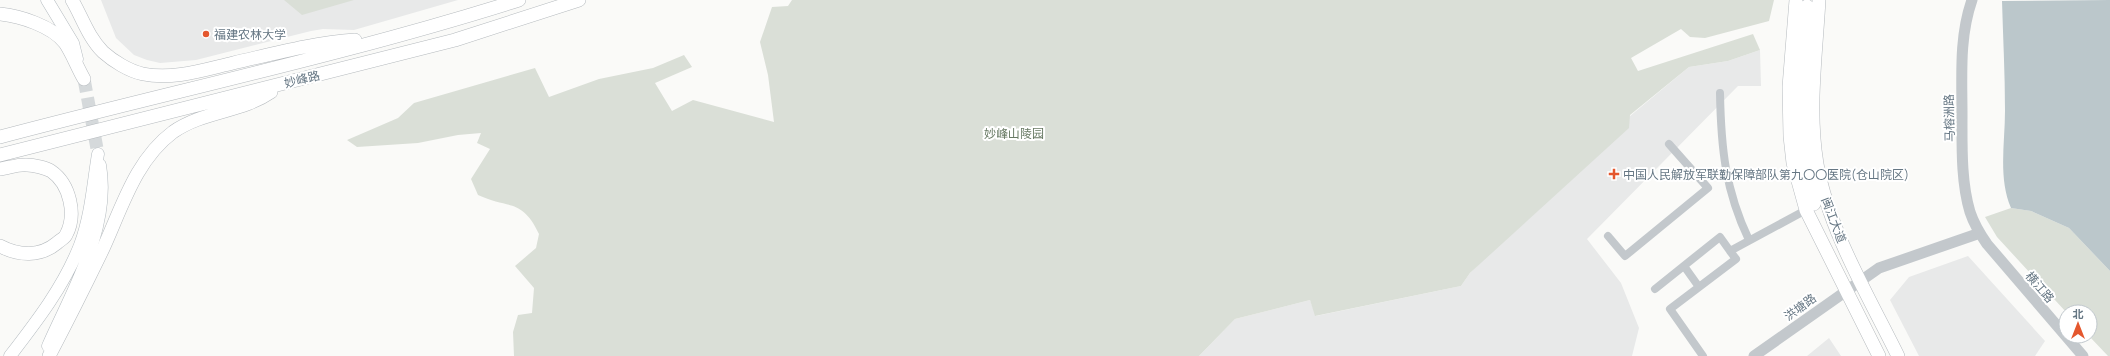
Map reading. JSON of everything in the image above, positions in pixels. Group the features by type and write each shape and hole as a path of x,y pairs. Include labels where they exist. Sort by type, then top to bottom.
{"main road":[{"path":"47,0 73,43 84,79"},
{"path":"72,0 84,21"},
{"path":"76,0 93,41 108,56 141,74 163,76 191,73 316,44 387,38"},
{"name":"妙峰路","path":"0,137 387,38 519,0"},
{"name":"妙峰路","path":"0,155 455,40 579,0"},
{"path":"1817,30 1824,0"},
{"path":"1808,3 1790,87 1790,136 1793,163 1806,210 1829,255"},
{"path":"1808,3 1804,129 1806,152 1814,189 1819,202 1835,228"},
{"path":"1808,3 1800,92 1800,140 1809,191 1829,255"},
{"name":"闽江大道","path":"1808,3 1817,30 1814,68 1814,138 1821,181 1835,228 1898,356"},
{"path":"0,14 12,15 43,26 64,42 84,79"},
{"path":"46,353 68,320 101,252 128,190 145,162 157,147 174,132 188,123 252,102 265,96 283,84"},
{"path":"10,356 60,287 80,244 90,206 98,154 102,180 102,204 94,234 80,275 46,353"},
{"path":"0,169 26,164 50,170 62,182 70,200 71,221 66,236 50,248 34,254 13,253 0,246"},
{"name":"闽江大道","path":"1829,255 1880,356"}],"street":[{"name":"马榕洲路","path":"1972,0 1963,42 1962,138 1968,202 1980,233"},
{"path":"1720,93 1721,132 1726,178 1736,212 1749,240"},
{"path":"1608,236 1625,256 1708,188 1669,144"},
{"path":"1730,251 1806,210"},
{"name":"洪塘路","path":"1754,356 1879,268 1980,233"},
{"name":"横江路","path":"1980,233 1999,260 2083,356"},
{"path":"1655,289 1720,237 1736,259 1670,309 1704,356"},
{"path":"1684,266 1699,287"}],"shaded area":[{"name":"福建农林大学","path":"101,0 458,0 354,30 323,29 311,31 196,60 160,63 134,55 116,38"},
{"path":"2110,0 2110,271 2069,228 2031,211 2011,208 2007,197 2003,173 2005,97 2002,1"},
{"name":"中国人民解放军联勤保障部队第九〇〇医院(仓山院区)","path":"1760,50 1761,86 1738,86 1587,239 1621,283 1639,328 1632,356 1199,356 1235,319 1310,300 1316,316 1461,286 1470,273 1630,116 1689,67 1728,61"},
{"path":"1968,256 2045,341 2035,356 1919,356 1890,300 1909,277"},
{"path":"1829,338 1841,356 1807,356"}],"green space":[{"path":"284,0 354,0 302,15"},
{"name":"妙峰山陵园","path":"792,0 1774,0 1769,21 1705,38 1690,37 1681,29 1631,58 1638,71 1753,34 1760,50 1728,61 1689,67 1630,115 1629,128 1470,273 1461,286 1315,316 1310,300 1235,319 1199,356 514,356 513,332 518,315 532,313 534,288 515,266 536,248 539,234 527,215 520,210 513,206 478,195 471,179 490,149 477,143 481,133 458,135 418,143 357,147 347,140 398,118 414,103 535,68 549,97 599,79 653,68 684,55 692,67 655,83 672,111 693,100 774,122 768,75 760,42 772,7 788,6"},
{"path":"2011,208 2031,211 2069,228 2110,271 2110,356 2108,356 2097,344 2098,344 2098,304 2059,304 1997,237 1985,217"}],"tunnel":[{"path":"84,79 98,154"}],"place":[{"name":"福建农林大学","path":"206,34"},
{"name":"中国人民解放军联勤保障部队第九〇〇医院(仓山院区)","path":"1614,174"}]}
